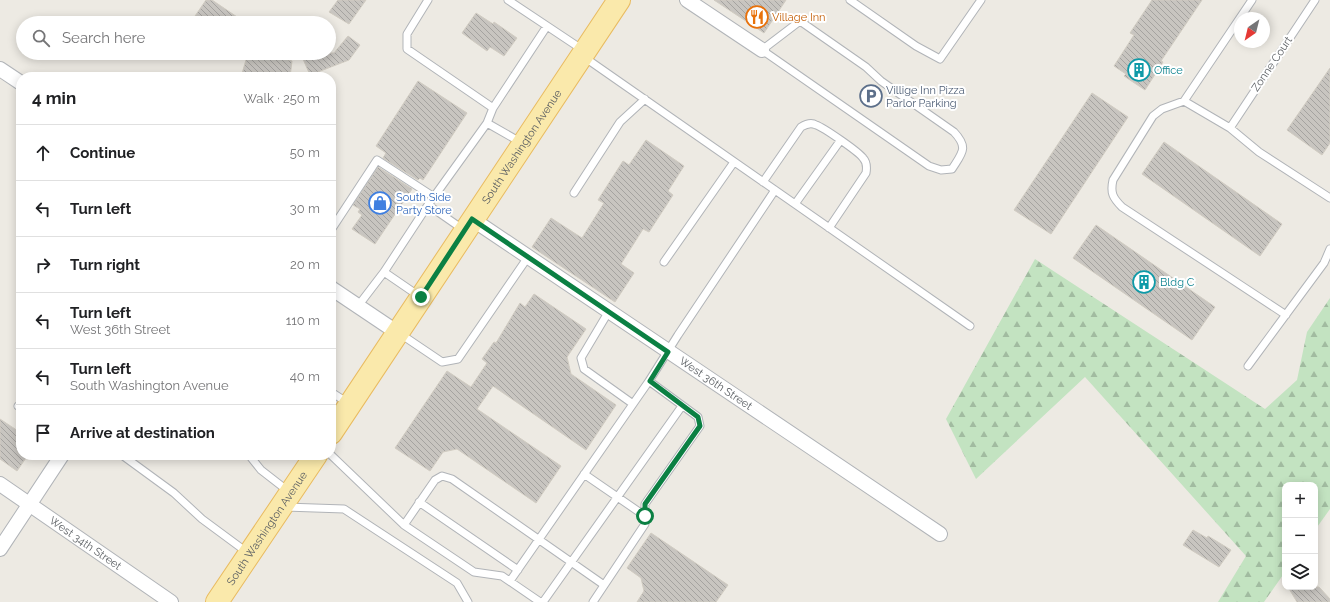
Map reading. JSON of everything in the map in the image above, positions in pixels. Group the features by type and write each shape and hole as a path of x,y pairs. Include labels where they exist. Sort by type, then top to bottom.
{"main road":[{"name":"South Washington Avenue","path":"336,425 619,0"},
{"name":"South Washington Avenue","path":"217,602 313,460"}],"street":[{"path":"686,0 762,50"},
{"path":"0,69 16,80"},
{"name":"West 36th Street","path":"468,225 528,257 940,534"},
{"path":"336,291 398,333"},
{"path":"0,549 59,460"},
{"name":"West 34th Street","path":"0,484 168,601"}],"lane":[{"path":"428,0 407,34 407,49 493,108"},
{"path":"508,0 547,26 645,99 734,162 970,326"},
{"path":"850,0 916,46 940,59 981,0"},
{"path":"1252,0 1184,100 1162,109 1153,116 1113,180 1110,191 1114,199 1132,214 1286,315"},
{"name":"Zonne Court","path":"1230,128 1315,0"},
{"path":"800,21 866,67 882,81 954,132 963,141 964,151 952,169 941,170 929,166 762,50 800,21"},
{"path":"358,306 384,272 434,196 487,123 493,108 547,26"},
{"path":"574,193 620,122 645,99"},
{"path":"1184,100 1230,128 1260,152 1330,198"},
{"path":"487,123 523,143"},
{"path":"763,182 802,127 808,123 816,125 840,141 863,158 867,165 866,173 828,228"},
{"path":"795,204 840,141"},
{"path":"336,222 377,160 434,196"},
{"path":"664,262 734,162"},
{"path":"510,581 650,381 775,190"},
{"path":"428,205 468,225"},
{"path":"1248,366 1324,262 1330,249"},
{"path":"398,333 442,362 458,359 528,257"},
{"path":"384,272 421,297"},
{"path":"609,311 581,358 584,369 633,404"},
{"path":"593,602 645,524 645,504 700,426 698,417 650,381"},
{"path":"336,395 350,404"},
{"path":"543,602 682,406"},
{"path":"129,460 174,493 202,519 250,554"},
{"path":"253,460 286,500 344,509 457,583 468,602"},
{"path":"336,460 404,525 474,572 502,576 540,602"},
{"path":"584,474 645,516"},
{"path":"404,525 435,480 442,476 452,479 604,585"},
{"path":"419,502 518,570"}],"green space":[{"path":"1035,259 1265,409 1297,380 1307,332 1330,298 1330,509 1318,526 1318,482 1282,482 1282,576 1264,602 1218,602 1246,556 1085,377 976,479 946,419"}],"building":[{"path":"206,0 212,0 236,16 195,16"},
{"path":"338,0 366,0 349,24 329,12"},
{"name":"Village Inn","path":"714,0 786,0 764,33"},
{"path":"1152,0 1202,0 1161,61 1163,62 1145,90 1124,76 1126,74 1114,66 1134,35 1130,33"},
{"path":"476,13 493,24 494,22 517,38 504,56 490,47 487,51 462,33"},
{"path":"348,36 360,45 349,60 318,72 309,72 303,60 336,60 336,51"},
{"path":"246,60 292,61 291,72 242,72"},
{"path":"1330,68 1330,143 1322,155 1287,130"},
{"path":"418,81 467,113 423,180 420,178 418,180 383,158 386,153 376,146"},
{"path":"1092,93 1128,117 1051,234 1014,210"},
{"path":"646,140 684,166 668,191 673,195 649,232 643,229 621,264 634,273 615,302 532,247 551,218 582,238 604,203 598,200 623,161 629,165"},
{"path":"1164,142 1282,224 1260,256 1142,174"},
{"path":"378,167 412,189 375,244 352,229 362,215 358,212 360,209 353,205"},
{"name":"Bldg C","path":"1096,225 1215,307 1192,340 1073,258"},
{"path":"534,294 586,329 567,357 571,374 616,405 586,450 493,386 477,409 561,466 536,503 457,449 443,452 430,471 395,448 447,371 471,387 487,363 482,359 494,342 496,343 520,303 525,307"},
{"path":"0,419 16,430 16,460 25,460 17,471 0,459"},
{"path":"1193,530 1207,538 1208,536 1231,550 1219,567 1183,545"},
{"path":"651,533 728,585 716,602 637,602 644,591 641,578 627,568"},
{"path":"1319,587 1330,599 1330,602 1297,602 1290,590 1318,590"}],"place":[{"name":"Village Inn","path":"757,17"},
{"name":"Office","path":"1139,70"},
{"name":"Villige Inn Pizza Parlor Parking","path":"871,96"},
{"name":"South Side Party Store","path":"380,203"},
{"name":"Bldg C","path":"1144,282"}],"route":[{"path":"421,297 472,219 668,352 650,381 698,417 700,426 645,504 645,516"}]}
